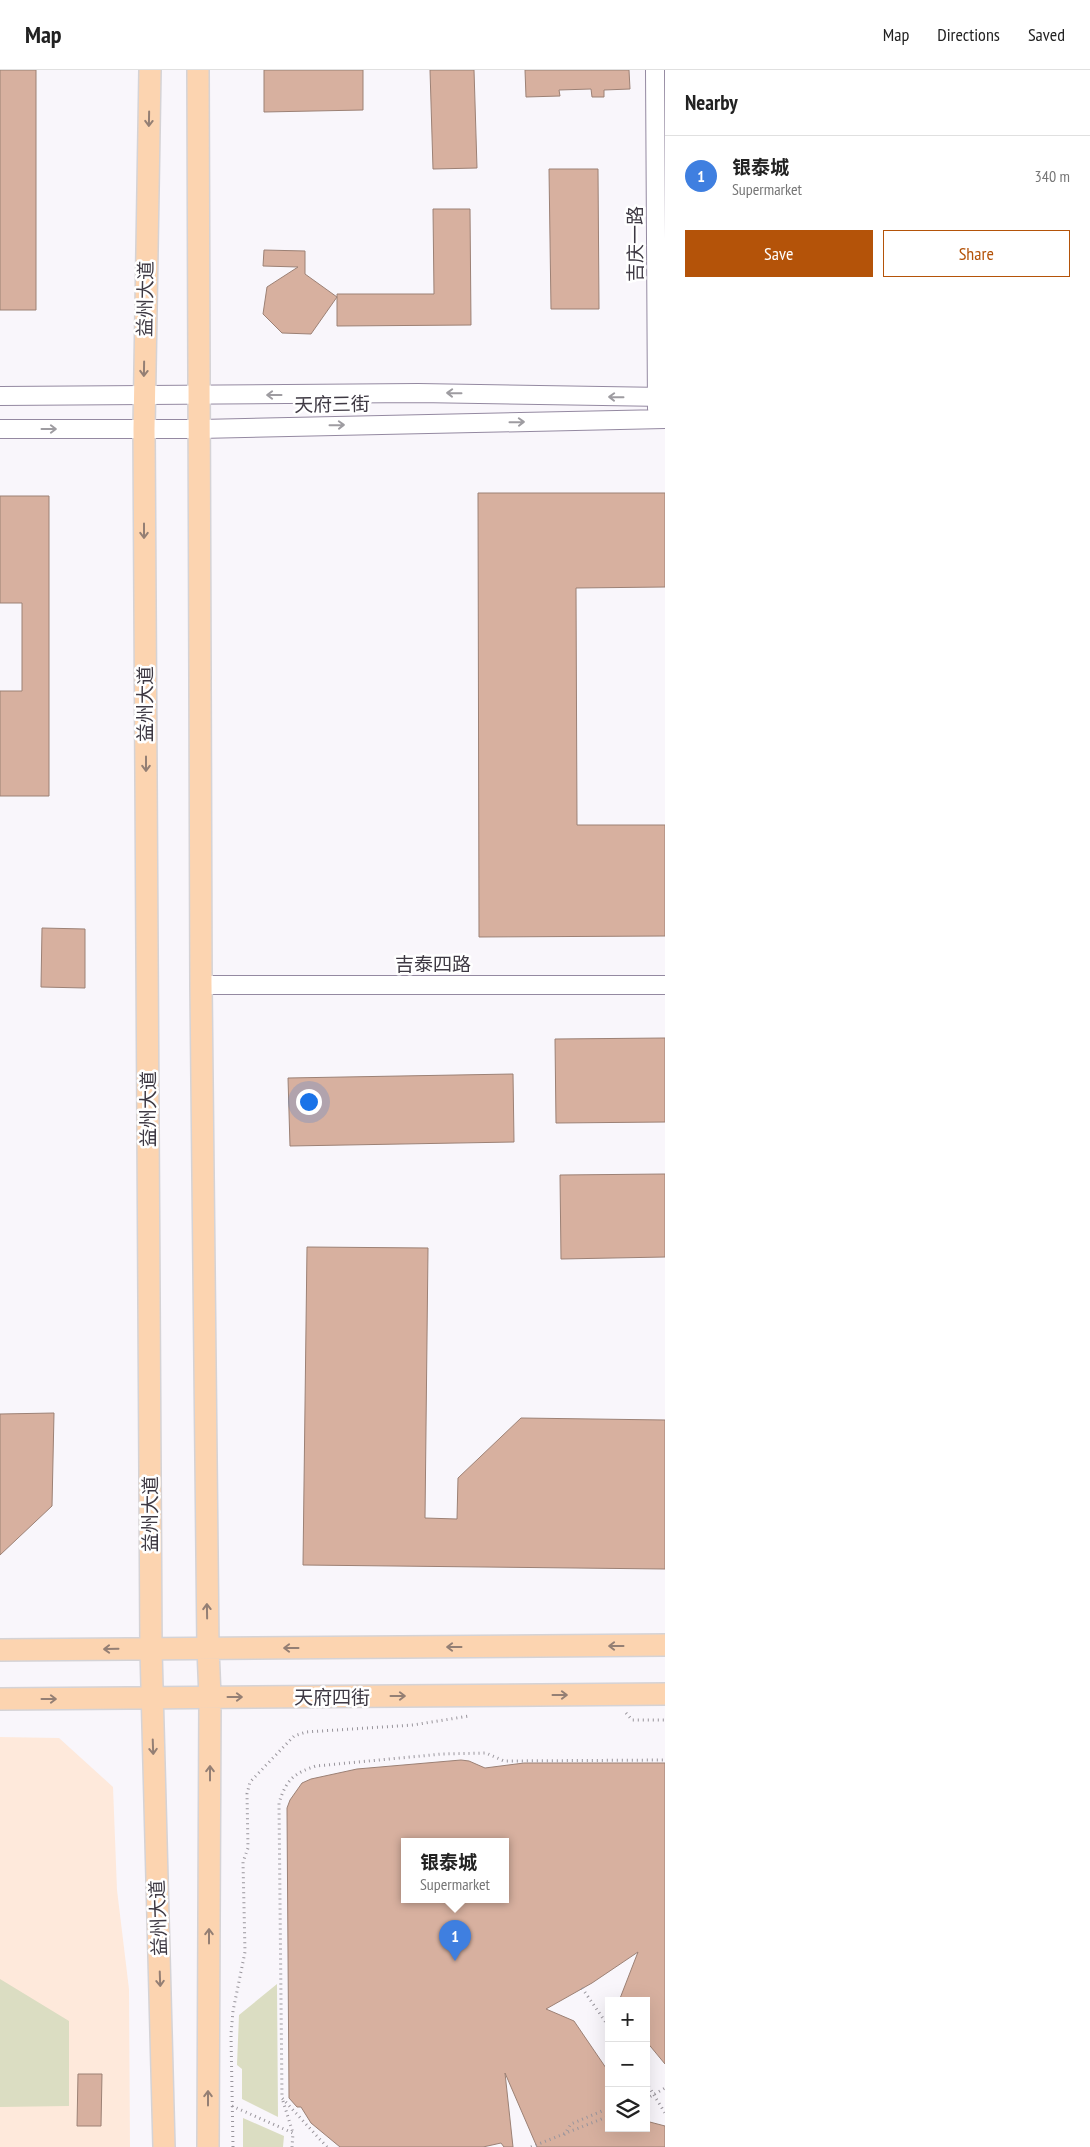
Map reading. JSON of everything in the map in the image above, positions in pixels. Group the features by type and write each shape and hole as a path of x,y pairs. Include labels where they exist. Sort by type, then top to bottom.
{"main road":[{"name":"益州大道","path":"150,70 144,429 151,1649 164,2147"},
{"path":"198,70 201,985 210,1698 208,2147"},
{"path":"0,1650 665,1645"},
{"name":"天府四街","path":"0,1699 665,1694"}],"street":[{"name":"吉庆一路","path":"655,70 660,181 661,419"},
{"name":"天府三街","path":"0,396 418,393 661,397"},
{"name":"天府三街","path":"0,429 200,429 661,419"},
{"name":"吉泰四路","path":"201,985 665,985"}],"path":[{"path":"625,1711 632,1720 665,1720"},
{"path":"233,2147 231,2034 233,2011 245,1952 243,1862 248,1848 247,1794 250,1782 294,1736 306,1732 413,1725 470,1715"},
{"path":"292,2147 293,2133 282,2098 279,1803 290,1780 300,1772 316,1766 442,1754 486,1753 504,1761 665,1760"},
{"path":"582,1988 605,2021"},
{"path":"649,2087 665,2113"},
{"path":"650,2096 665,2088"},
{"path":"282,2098 328,2147"},
{"path":"232,2106 293,2133"},
{"path":"564,2135 571,2124 602,2111"},
{"path":"531,2147 605,2118"}],"shaded area":[{"path":"0,1737 59,1738 113,1787 117,1890 129,1989 130,2147 0,2147"}],"green space":[{"path":"0,1979 69,2021 69,2106 0,2107"},
{"path":"277,1984 278,2117 242,2099 242,2069 237,2065 239,2015"},
{"path":"243,2118 284,2136 283,2147 243,2147"}],"building":[{"path":"0,70 36,70 36,310 0,310"},
{"path":"264,70 363,70 363,110 264,112"},
{"path":"430,70 474,70 477,168 433,169"},
{"path":"525,70 629,70 630,89 604,90 604,97 592,97 591,89 559,90 560,96 526,97"},
{"path":"549,169 598,169 599,309 551,309"},
{"path":"433,209 470,209 471,325 337,326 337,294 434,294"},
{"path":"264,250 305,251 305,274 337,297 311,334 282,333 263,314 267,287 298,267 263,266"},
{"path":"478,493 665,493 665,587 576,588 577,825 665,825 665,936 479,937"},
{"path":"0,496 49,496 49,796 0,796 0,691 22,691 22,603 0,603"},
{"path":"42,928 85,929 85,988 41,987"},
{"path":"665,1038 665,1122 556,1123 555,1039"},
{"path":"513,1074 514,1142 290,1146 288,1078"},
{"path":"665,1174 665,1257 561,1259 560,1175"},
{"path":"307,1247 428,1248 425,1518 457,1519 458,1478 521,1418 665,1420 665,1569 303,1565"},
{"path":"54,1413 52,1506 0,1555 0,1414"},
{"path":"461,1760 469,1761 485,1768 524,1763 665,1763 665,2064 650,2046 650,1997 621,1997 638,1952 592,1983 546,2009 574,2021 605,2067 605,2132 650,2132 650,2122 665,2126 665,2147 537,2147 505,2073 513,2147 504,2147 501,2143 483,2147 340,2147 311,2123 301,2107 297,2107 289,2098 287,1808 290,1800 302,1783 311,1779 357,1769"},
{"path":"78,2074 102,2074 101,2126 77,2126"}],"place":[{"name":"银泰城","path":"455,1961"}]}
